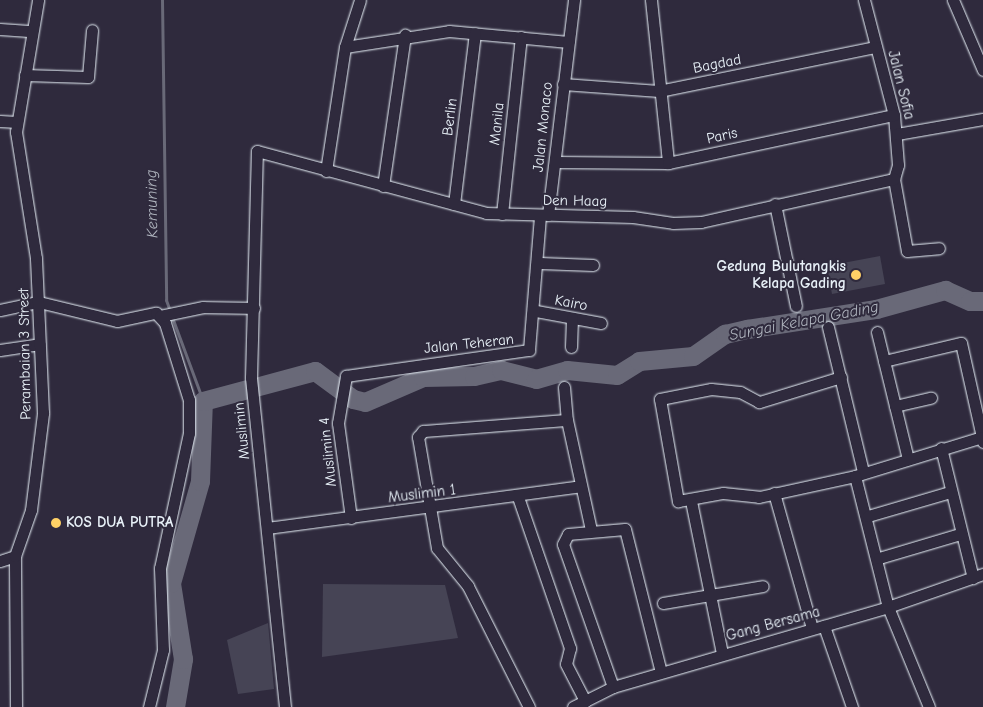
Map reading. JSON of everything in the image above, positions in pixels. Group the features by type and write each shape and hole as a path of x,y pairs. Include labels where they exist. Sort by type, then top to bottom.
{"street":[{"name":"Perambaian 3 Street","path":"16,707 15,556 31,510 41,437 39,302 35,249 17,159 17,122 38,0"},
{"path":"326,172 345,47 360,0"},
{"name":"Jalan Monaco","path":"544,215 555,162 574,0"},
{"path":"652,0 659,90 668,163"},
{"name":"Jalan Sofia","path":"864,0 894,114 897,134 894,179 907,251 938,248"},
{"path":"953,0 983,70"},
{"path":"0,29 32,31"},
{"path":"25,75 88,77 92,30"},
{"path":"345,47 405,35 475,33 568,42"},
{"name":"Berlin","path":"454,204 475,33"},
{"path":"383,186 405,35"},
{"name":"Manila","path":"502,214 521,37"},
{"name":"Bagdad","path":"563,84 659,90 876,47"},
{"name":"Paris","path":"555,162 668,163 894,114"},
{"path":"897,134 983,119"},
{"path":"0,121 17,122"},
{"name":"Den Haag","path":"258,151 326,172 502,214 686,223 894,179"},
{"name":"Muslimin","path":"258,151 251,378 286,707"},
{"path":"776,204 796,306"},
{"name":"Jalan Teheran","path":"342,383 353,372 525,352 532,345 544,215"},
{"path":"540,263 592,265"},
{"path":"0,310 39,302 116,321 146,314 164,316 190,310 254,308"},
{"name":"Kairo","path":"536,311 601,324"},
{"path":"149,707 162,668 160,568 190,433 187,392 164,316"},
{"path":"571,347 572,318"},
{"path":"828,327 841,377 859,474 879,558 888,607 930,707"},
{"path":"877,332 908,459"},
{"path":"841,377 759,402 740,392 711,388 660,399 677,499 691,501 723,493 753,498 859,474 941,448 982,440 960,343 884,361"},
{"path":"0,350 40,344"},
{"name":"Muslimin 4","path":"342,383 340,398 340,446 351,518"},
{"path":"564,387 567,420 591,530"},
{"path":"895,406 931,398"},
{"path":"529,707 468,586 438,553 420,432 567,420"},
{"path":"941,448 960,534 978,576"},
{"name":"Muslimin 1","path":"267,528 518,497 580,486"},
{"path":"868,516 950,492"},
{"path":"774,493 818,627 852,707"},
{"path":"518,497 570,648 566,664 584,701"},
{"path":"691,501 722,653"},
{"path":"613,687 563,544 568,534 591,530 625,529 661,672"},
{"path":"879,558 960,534"},
{"path":"0,559 15,556"},
{"name":"Gang Bersama","path":"573,707 613,687 722,653 888,607 978,576"},
{"path":"663,604 763,586"}],"shaded area":[{"name":"Gedung Bulutangkis Kelapa Gading","path":"880,256 885,284 832,294 827,266"},
{"path":"323,584 445,585 458,638 322,657"},
{"path":"268,623 274,689 238,694 227,640"}],"waterway":[{"name":"Kemuning","path":"162,0 166,300 170,311"},
{"name":"Sungai Kelapa Gading","path":"175,707 183,659 171,583 200,481 203,401 315,371 353,399 365,402 423,377 474,376 501,370 536,379 567,370 617,375 639,361 693,356 725,334 747,329 876,309 945,290 970,301 983,301"},
{"name":"Kemuning","path":"172,317 203,401"}],"place":[{"name":"Gedung Bulutangkis Kelapa Gading","path":"856,275"},
{"name":"KOS DUA PUTRA","path":"56,523"}]}
